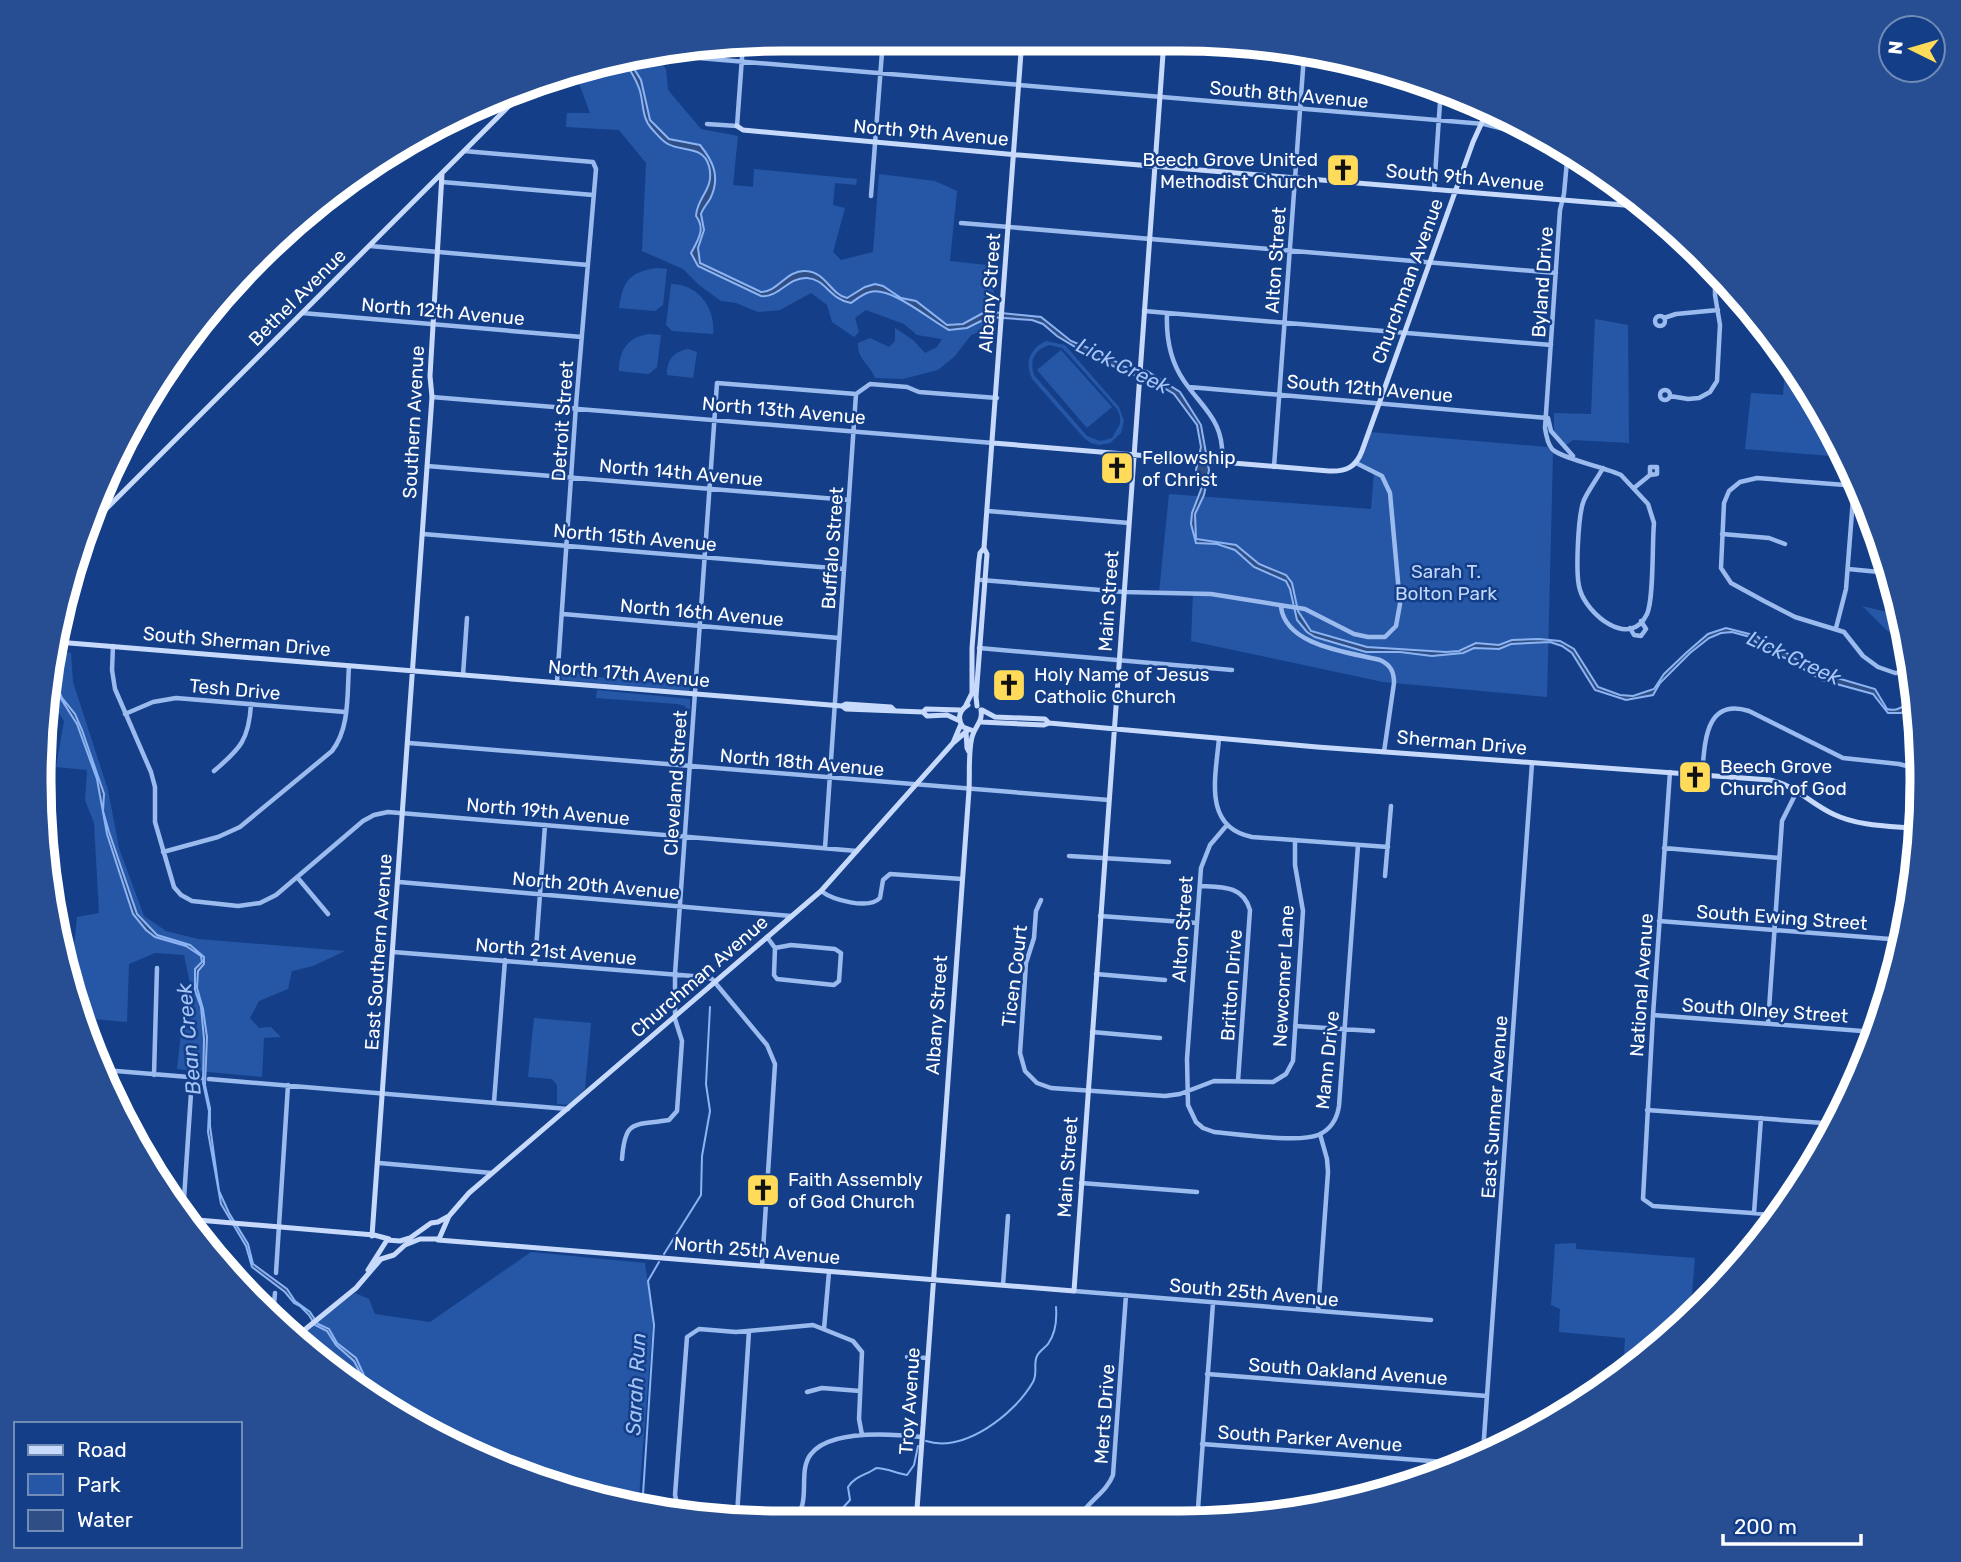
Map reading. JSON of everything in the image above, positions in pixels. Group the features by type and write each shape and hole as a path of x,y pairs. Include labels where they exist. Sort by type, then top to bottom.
{"street":[{"path":"871,196 882,51"},
{"name":"Albany Street","path":"969,753 963,708 972,693 987,554 985,548 1022,51"},
{"name":"Main Street","path":"1074,1291 1163,51"},
{"path":"737,127 742,52"},
{"name":"South 8th Avenue","path":"686,57 1480,124 1512,131"},
{"name":"Alton Street","path":"1274,467 1303,62"},
{"path":"1434,190 1440,99"},
{"name":"Bethel Avenue","path":"102,513 513,102"},
{"name":"Churchman Avenue","path":"1356,463 1484,117"},
{"name":"North 9th Avenue","path":"707,124 737,127 741,130 875,143 1154,167"},
{"name":"Detroit Street","path":"463,151 593,162 596,169 575,409 557,682"},
{"name":"Byland Drive","path":"1567,162 1556,273 1548,418 1545,428 1551,447 1560,455 1577,459"},
{"name":"South 9th Avenue","path":"1154,167 1629,206"},
{"name":"Southern Avenue","path":"414,671 432,397 430,376 442,174"},
{"path":"442,183 593,195"},
{"path":"961,223 1556,273"},
{"path":"370,246 588,265"},
{"path":"1670,396 1690,400 1699,398 1710,392 1715,385 1720,330 1715,285"},
{"path":"1664,318 1676,314 1718,310"},
{"path":"1144,311 1552,345"},
{"name":"North 12th Avenue","path":"302,313 582,337"},
{"path":"1167,313 1170,350 1178,370 1214,421 1221,441 1219,462"},
{"name":"Cleveland Street","path":"622,1159 624,1138 629,1128 669,1120 676,1113 682,1041 675,1017 675,974 717,383 856,394"},
{"path":"856,394 870,384 907,387 919,392 997,398"},
{"name":"South 12th Avenue","path":"1189,387 1548,418"},
{"name":"Buffalo Street","path":"825,848 856,394"},
{"name":"North 13th Avenue","path":"432,397 1274,467 1337,471 1349,469 1356,463"},
{"path":"1548,418 1550,431 1564,448 1577,459 1603,468 1622,475 1649,506 1654,521 1649,606 1641,621 1630,628 1619,629 1608,624 1586,603 1579,589 1582,508 1603,468"},
{"path":"983,580 1125,592 1207,594 1281,607 1292,606 1358,635 1379,638 1389,634 1398,621 1400,599 1389,489 1380,475 1356,463"},
{"name":"North 14th Avenue","path":"428,466 849,500"},
{"path":"1634,488 1650,475"},
{"path":"1847,485 1757,478 1742,481 1733,487 1726,497 1721,568 1736,586 1797,618 1836,628 1847,635 1863,656 1876,666 1902,673"},
{"path":"1836,628 1846,589 1855,501"},
{"path":"988,511 1129,523"},
{"name":"North 15th Avenue","path":"423,534 844,569"},
{"path":"1722,534 1772,538 1785,544"},
{"name":"Albany Street","path":"981,722 976,697 976,648 979,560 980,553 985,548"},
{"path":"1848,569 1879,572"},
{"path":"1281,607 1285,622 1304,639 1380,660 1389,666 1394,683 1384,752"},
{"name":"North 16th Avenue","path":"563,614 839,638"},
{"path":"463,675 467,618"},
{"path":"1630,628 1635,636 1641,636 1646,629 1641,621"},
{"name":"South Sherman Drive","path":"64,643 414,671"},
{"path":"113,646 113,683 152,772 155,822 163,852 224,834 248,821 332,751 342,734 349,666"},
{"path":"976,648 1232,670"},
{"name":"North 17th Avenue","path":"414,671 834,706 891,706 894,710 923,712 926,709 979,708"},
{"name":"East Southern Avenue","path":"372,1236 414,671"},
{"name":"Tesh Drive","path":"125,714 149,703 172,698 345,712"},
{"path":"214,771 243,743 250,725 251,705"},
{"path":"979,708 995,717 1045,719 1049,723"},
{"path":"1909,828 1849,820 1827,811 1797,791 1772,780 1702,774 1705,737 1709,725 1717,715 1735,709 1751,712 1843,758 1910,767"},
{"name":"North 17th Avenue","path":"923,712 927,716 947,715 964,727"},
{"path":"964,727 976,728 981,722 1049,723 1114,730"},
{"name":"Churchman Avenue","path":"302,1332 356,1288 381,1259 394,1255 399,1249 420,1239 438,1240 449,1216 460,1201 821,891 917,786 964,727"},
{"name":"Albany Street","path":"933,1281 969,753 976,728"},
{"name":"Sherman Drive","path":"1114,730 1702,774"},
{"path":"1219,738 1215,800 1218,812 1227,825 1248,836 1388,847"},
{"name":"North 18th Avenue","path":"409,743 1109,800"},
{"path":"952,745 969,753"},
{"name":"East Sumner Avenue","path":"1484,1445 1532,763"},
{"name":"National Avenue","path":"1670,772 1643,1201 1653,1206 1754,1213"},
{"path":"1768,1024 1784,815 1797,791"},
{"path":"1385,876 1391,806"},
{"name":"North 19th Avenue","path":"163,852 172,884 179,894 198,902 252,905 272,897 366,819 386,812 858,851"},
{"path":"535,963 545,825"},
{"name":"Alton Street","path":"1227,825 1205,854 1200,886 1187,1059 1191,1115 1200,1126 1209,1131 1301,1138 1320,1134"},
{"name":"Newcomer Lane","path":"1289,1071 1293,1061 1303,911 1295,866 1295,840"},
{"name":"Mann Drive","path":"1318,1311 1328,1172 1320,1134 1333,1123 1339,1110 1358,845"},
{"path":"1664,848 1779,858"},
{"path":"1069,856 1169,862"},
{"path":"821,891 833,900 872,903 880,898 883,880 890,874 962,879"},
{"path":"297,877 328,914"},
{"name":"North 20th Avenue","path":"399,882 792,916"},
{"name":"Britton Drive","path":"1200,886 1236,891 1246,900 1250,910 1238,1081"},
{"name":"Ticen Court","path":"1041,901 1036,911 1034,938 1026,963 1021,1061 1027,1075 1042,1086 1165,1096 1212,1082 1273,1082 1289,1071"},
{"path":"1100,916 1197,923"},
{"name":"South Ewing Street","path":"1659,921 1892,939"},
{"path":"767,937 775,948 774,975 777,979 834,985 839,981 841,953 835,949 791,945 775,948"},
{"name":"North 21st Avenue","path":"393,952 675,974 705,977 715,983"},
{"path":"494,1103 505,960"},
{"path":"155,1074 157,968"},
{"path":"1097,974 1165,980"},
{"path":"715,983 767,1045 775,1065 762,1266"},
{"name":"South Olney Street","path":"1653,1015 1865,1031"},
{"path":"1295,1026 1373,1031"},
{"path":"1092,1032 1160,1038"},
{"path":"111,1071 201,1078"},
{"path":"184,1201 192,1078"},
{"path":"209,1079 569,1109"},
{"path":"276,1273 288,1085"},
{"path":"1647,1110 1825,1123"},
{"path":"1760,1118 1754,1213 1768,1214"},
{"path":"379,1163 492,1173"},
{"path":"1081,1183 1197,1192"},
{"name":"Churchman Avenue","path":"353,1289 369,1269 381,1247 392,1240 410,1238 431,1223 449,1216"},
{"path":"1003,1285 1008,1216"},
{"path":"198,1220 372,1236 392,1240 399,1249"},
{"path":"436,1223 444,1231"},
{"path":"372,1236 383,1254 389,1256"},
{"name":"North 25th Avenue","path":"438,1240 1074,1291"},
{"path":"824,1329 829,1272"},
{"name":"Troy Avenue","path":"917,1511 933,1281"},
{"name":"South 25th Avenue","path":"1074,1291 1432,1320"},
{"path":"274,1305 275,1293"},
{"name":"Merts Drive","path":"1084,1511 1107,1488 1113,1475 1126,1295"},
{"path":"1198,1511 1213,1303"},
{"path":"678,1504 675,1495 685,1342 691,1333 699,1329 749,1331 810,1325 853,1341 860,1347 862,1354 859,1419 862,1435"},
{"path":"737,1510 749,1331"},
{"path":"907,1357 928,1358"},
{"name":"South Oakland Avenue","path":"1207,1374 1487,1396"},
{"path":"807,1392 822,1388 860,1391"},
{"path":"800,1511 806,1464 812,1452 832,1442 862,1435 922,1437"},
{"name":"South Parker Avenue","path":"1202,1444 1443,1462"}],"green space":[{"path":"660,61 666,69 668,90 701,129 738,136 733,185 753,187 754,169 857,179 856,185 835,183 833,205 845,208 833,252 841,260 873,252 879,174 935,181 957,191 950,261 996,266 991,328 971,335 955,356 938,370 903,379 875,378 860,354 858,343 870,338 889,347 895,341 895,328 913,340 925,353 937,347 942,339 917,335 904,324 866,310 855,318 859,332 854,337 832,322 827,305 811,293 780,310 758,312 736,303 721,301 683,269 642,251 646,163 619,130 566,127 567,113 590,113 578,80"},
{"path":"667,269 663,305 655,311 619,308 629,279 640,272"},
{"path":"671,284 689,288 703,299 712,315 713,334 672,331 666,325"},
{"path":"1595,319 1628,325 1629,443 1573,440 1565,446 1554,430 1554,413 1591,414"},
{"path":"649,334 661,335 657,367 649,374 619,371 623,351 630,341"},
{"path":"1046,341 1065,345 1119,407 1124,421 1121,433 1110,443 1099,445 1084,438 1033,380 1029,363 1032,353","holes":["1050,345 1062,348 1117,409 1120,424 1112,438 1100,441 1087,436 1034,375 1032,365 1037,352"]},
{"path":"688,349 697,352 693,378 667,375 672,357"},
{"path":"1061,350 1112,407 1087,428 1037,370"},
{"path":"1785,372 1834,456 1745,449 1751,393 1783,395"},
{"name":"Sarah T. Bolton Park","path":"1369,432 1547,447 1553,454 1547,697 1383,682 1191,641 1193,593 1159,593 1169,494 1371,509 1374,472 1356,463"},
{"path":"1862,606 1889,610 1895,636"},
{"path":"63,652 71,653 73,682 108,790 119,848 144,916 166,931 198,939 345,951 313,966 292,971 288,989 259,1001 250,1018 259,1028 271,1027 281,1037 264,1038 262,1077 177,1069 183,1016 193,1017 194,1002 184,955 155,953 129,964 127,1022 91,1019 73,957 77,917 99,913 94,823 85,800 87,770 56,767 64,721 55,707"},
{"path":"560,670 581,673 582,677 692,684 689,691 562,680"},
{"path":"597,690 690,699 690,709 677,704 596,698"},
{"path":"534,1018 591,1023 585,1089 570,1105 557,1104 557,1085 552,1079 528,1077"},
{"path":"1576,1243 1576,1249 1695,1258 1691,1301 1624,1361 1625,1338 1559,1332 1560,1309 1551,1305 1555,1244"},
{"path":"531,1252 645,1263 653,1321 639,1497 546,1472 458,1436 375,1388 303,1332 355,1293 369,1299 375,1314 430,1322"}],"water":[{"name":"Lick Creek","path":"633,66 641,80 650,120 669,139 700,145 712,163 715,184 701,214 704,230 698,248 700,263 761,292 773,288 799,271 813,272 847,298 865,287 875,284 883,286 901,298 916,301 947,325 963,324 983,313 992,312 1041,317 1071,341 1103,354 1125,367 1147,371 1180,392 1201,425 1209,470 1204,495 1195,514 1196,539 1236,545 1259,564 1286,575 1292,583 1298,611 1311,631 1367,647 1446,652 1459,651 1476,643 1499,645 1512,640 1560,641 1574,649 1598,687 1620,695 1633,696 1654,689 1664,674 1708,634 1726,628 1757,636 1770,648 1785,652 1827,675 1875,689 1887,709 1895,710 1906,705 1907,711 1888,713 1873,694 1822,680 1785,658 1767,652 1750,637 1732,632 1709,638 1690,653 1660,683 1653,695 1626,700 1595,690 1572,653 1550,642 1511,644 1499,649 1474,648 1463,653 1432,656 1366,652 1315,637 1297,620 1286,581 1254,567 1235,550 1217,544 1196,543 1191,524 1192,513 1202,487 1196,470 1201,447 1197,425 1174,394 1154,382 1123,371 1077,348 1043,324 1032,320 989,317 967,328 949,330 889,294 870,292 851,303 838,298 819,282 807,278 794,281 773,294 761,296 698,266 691,253 700,234 696,216 710,181 709,166 702,155 668,144 648,125 641,93 628,68"},
{"name":"Bean Creek","path":"57,686 82,730 104,794 103,811 109,832 137,914 157,935 190,945 204,957 204,964 198,971 197,988 203,1009 207,1037 205,1085 210,1108 219,1191 248,1244 253,1264 287,1289 318,1324 329,1329 337,1343 356,1358 367,1382 354,1361 336,1345 327,1331 315,1325 309,1315 285,1292 252,1267 246,1246 221,1204 208,1132 209,1111 203,1083 204,1039 201,1007 195,990 195,969 202,962 201,956 186,946 155,937 133,914 107,834 97,779 77,724 56,692"}],"waterway":[{"path":"664,1254 701,1195 702,1156 710,1111 706,1084 710,1007"},
{"name":"Sarah Run","path":"643,1498 654,1325 648,1281 659,1262"},
{"path":"926,1441 941,1443 972,1436 1014,1407 1033,1382 1037,1356 1051,1340 1056,1322 1056,1307"},
{"path":"840,1511 850,1500 848,1487 854,1480 876,1468 907,1475 914,1465 918,1446"}],"place":[{"name":"Beech Grove United Methodist Church","path":"1343,170"},
{"name":"Fellowship of Christ","path":"1117,468"},
{"name":"Holy Name of Jesus Catholic Church","path":"1009,685"},
{"name":"Beech Grove Church of God","path":"1695,777"},
{"name":"Faith Assembly of God Church","path":"763,1190"}]}
